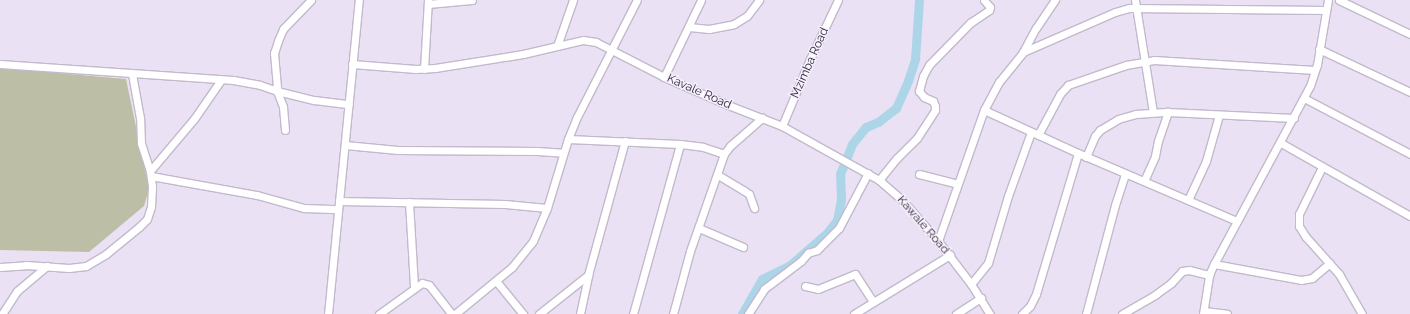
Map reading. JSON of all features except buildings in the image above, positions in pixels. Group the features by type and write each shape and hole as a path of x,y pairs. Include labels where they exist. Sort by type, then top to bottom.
{"street":[{"path":"285,130 283,107 277,91 274,53 283,29 311,0"},
{"path":"328,314 359,0"},
{"path":"424,69 428,2 472,0"},
{"path":"557,46 573,0"},
{"path":"456,314 512,267 526,251 538,230 547,208 568,139 587,97 637,0"},
{"path":"664,77 701,0"},
{"path":"689,27 708,30 734,24 747,16 759,0"},
{"name":"Mzimba Road","path":"782,126 810,59 838,0"},
{"path":"879,180 897,158 917,138 935,110 933,101 924,96 920,91 923,76 929,65 970,23 989,10 990,7 984,0"},
{"path":"938,241 984,110 999,82 1023,52 1036,28 1055,0"},
{"path":"1135,0 1152,112"},
{"path":"1227,314 1203,312 1209,275 1237,221 1281,144 1304,98 1315,70 1328,0"},
{"path":"1339,0 1410,34"},
{"path":"1023,52 1115,12 1136,8 1326,10"},
{"name":"Kavale Road","path":"352,64 424,69 523,54 587,40 596,42 664,77 782,126 837,157"},
{"path":"1319,49 1386,79 1410,92"},
{"path":"971,284 988,263 1008,196 1034,134 1060,94 1068,86 1144,60 1315,70"},
{"path":"0,64 221,80 260,85 277,91 314,100 349,104"},
{"path":"0,267 26,265 80,267 91,264 139,227 151,211 150,173 141,142 140,118 132,74"},
{"path":"150,173 194,119 221,80"},
{"path":"1304,98 1410,154"},
{"path":"984,110 1078,154 1237,221"},
{"path":"1144,181 1155,156 1168,112"},
{"path":"1086,157 1095,136 1105,126 1118,119 1136,114 1168,112 1219,115 1242,114 1294,118"},
{"path":"1188,200 1206,161 1219,115"},
{"path":"673,314 690,251 718,175 724,154 730,146 762,118"},
{"path":"568,139 680,144 703,147 724,154"},
{"path":"580,314 588,275 625,141"},
{"path":"633,314 680,144"},
{"path":"1281,144 1410,216"},
{"path":"345,145 398,150 537,151 563,153"},
{"path":"1022,314 1030,306 1036,294 1078,154"},
{"name":"Kawale Road","path":"837,157 879,180 904,202 950,255 981,298 990,314"},
{"path":"1322,167 1304,201 1298,219 1302,231 1339,274 1362,314"},
{"path":"150,173 257,195 304,208 409,202 505,204 547,208"},
{"path":"748,314 764,289 801,261 808,253 817,250 839,228 868,173"},
{"path":"919,174 958,184"},
{"path":"1086,314 1125,174"},
{"path":"718,175 744,190 752,200 754,208"},
{"path":"409,202 414,287"},
{"path":"699,228 743,247"},
{"path":"854,314 950,255"},
{"path":"1214,264 1301,280 1312,278 1330,263"},
{"path":"2,314 17,291 47,266"},
{"path":"1122,314 1156,294 1171,283 1182,271 1189,270 1209,275"},
{"path":"805,286 818,289 855,274 873,302"},
{"path":"539,314 588,275"},
{"path":"496,281 523,314"},
{"path":"379,314 414,287 422,283 427,284 452,314"},
{"path":"956,314 981,298"}],"green space":[{"path":"0,68 126,79 149,189 144,206 89,252 0,250"}],"waterway":[{"path":"742,314 762,279 789,266 827,233 837,220 841,200 840,174 852,144 866,127 878,122 896,108 908,81 915,59 919,0"}]}
